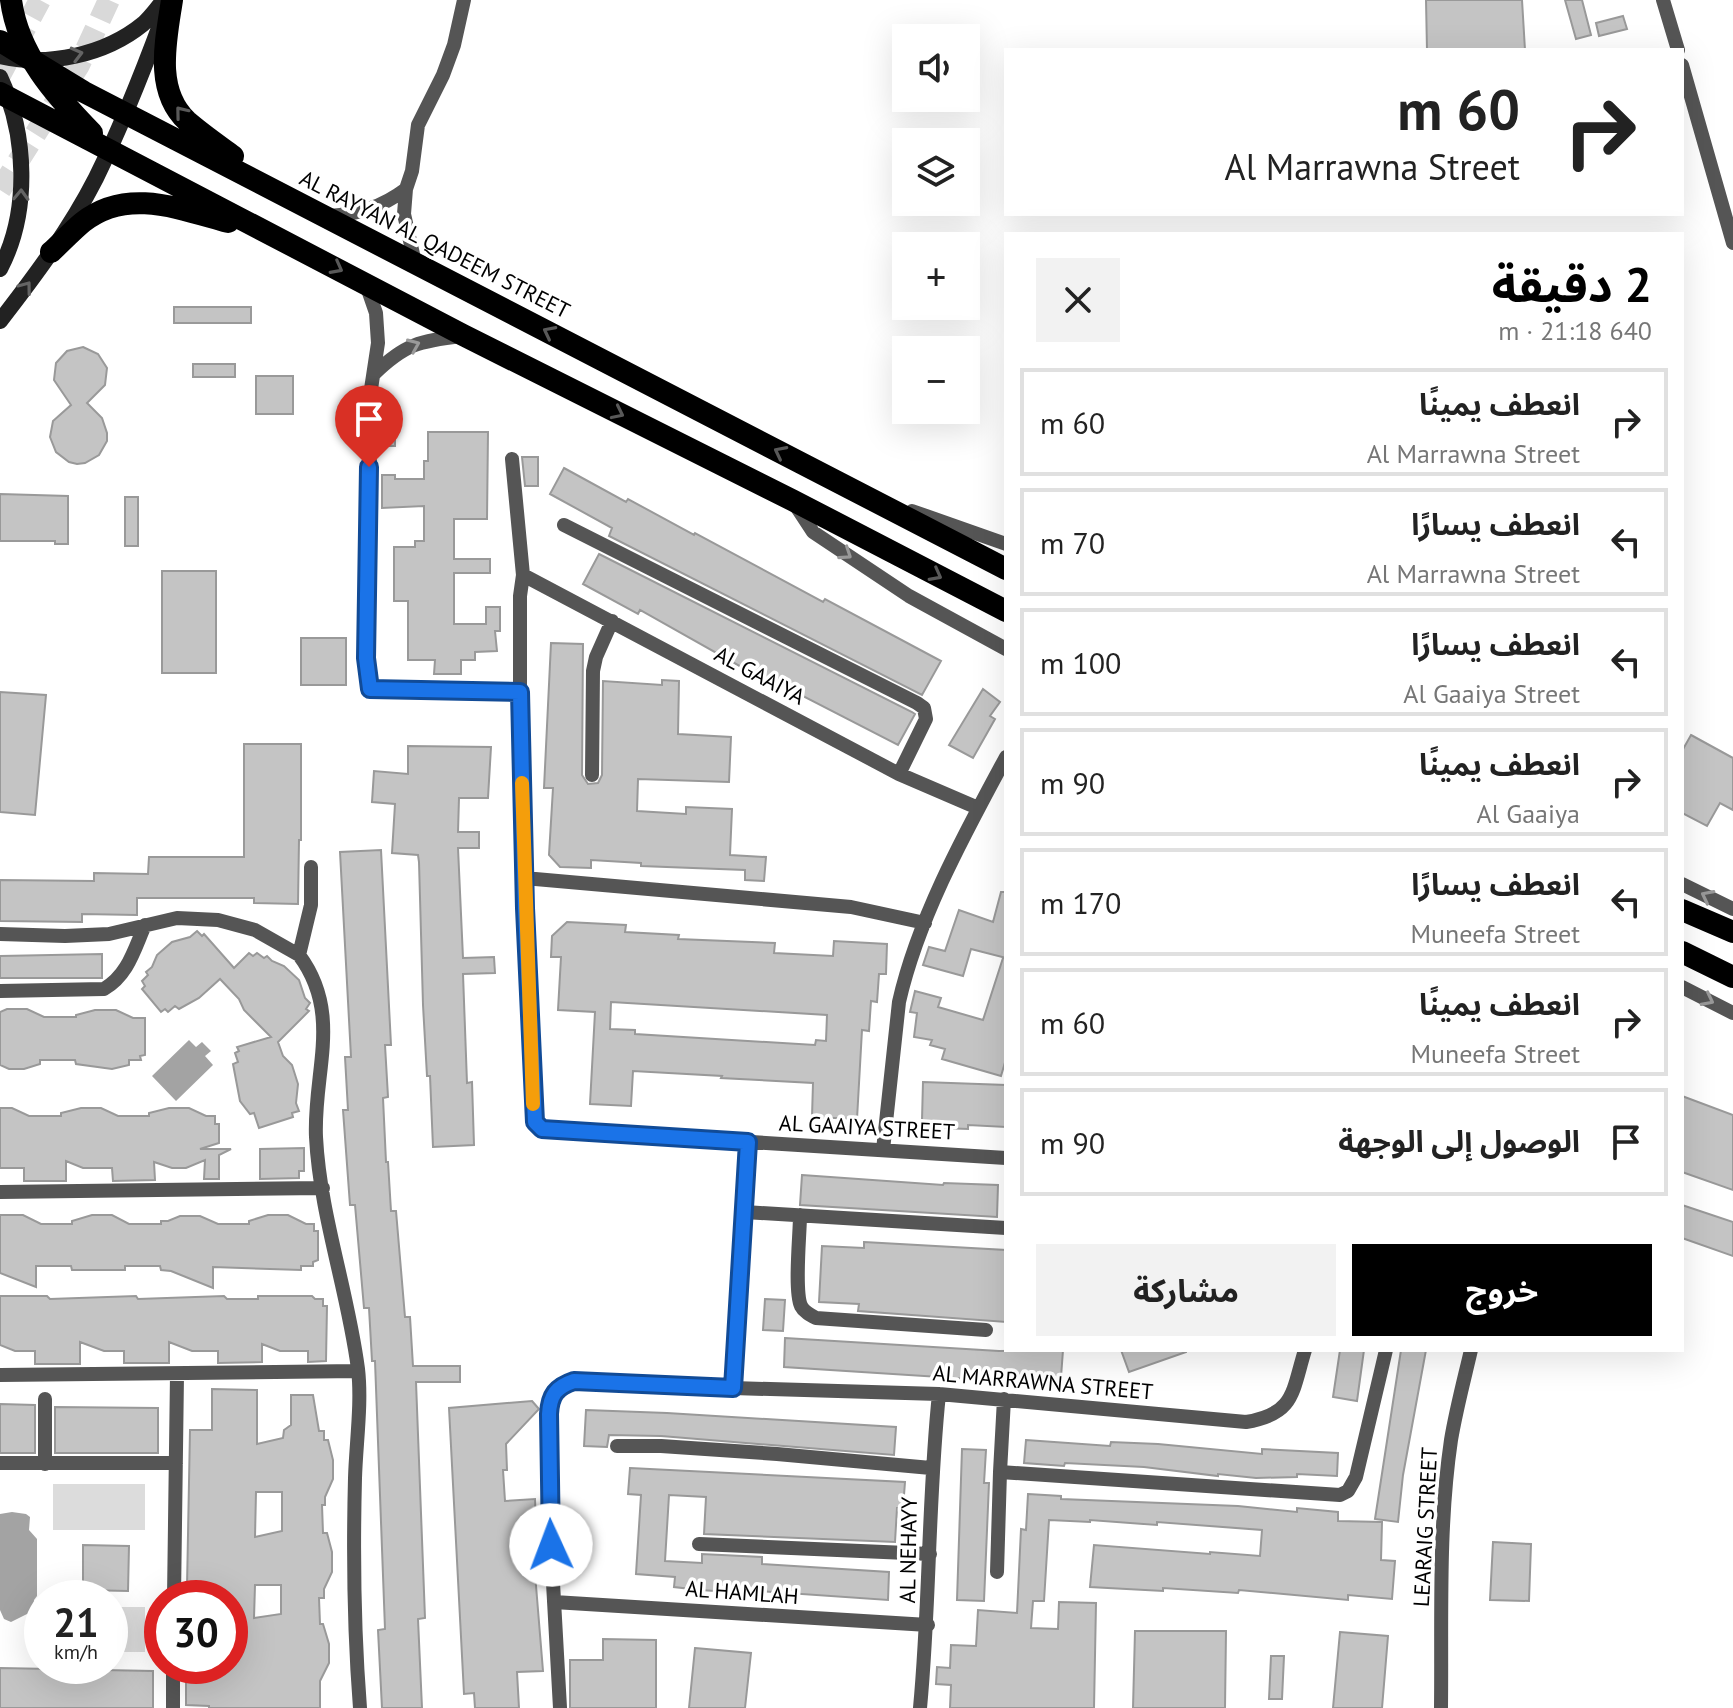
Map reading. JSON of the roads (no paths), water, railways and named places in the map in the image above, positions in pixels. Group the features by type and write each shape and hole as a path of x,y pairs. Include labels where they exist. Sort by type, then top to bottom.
{"highway":[{"path":"11,0 20,36 32,59 52,90 108,151"},
{"path":"168,0 165,75 173,103 186,120 285,195"},
{"name":"AL RAYYAN AL QADEEM STREET","path":"0,41 84,92 1004,568"},
{"path":"3,90 84,92"},
{"path":"3,90 108,151 1004,610"},
{"path":"51,252 83,221 103,209 133,202 170,207 268,232"},
{"path":"1684,911 1733,932"},
{"path":"1684,953 1733,977"}],"main road":[{"path":"0,56 56,59 79,55 112,43 144,23 168,0"},
{"path":"0,321 51,252 95,180 126,112 168,0"},
{"path":"0,269 17,228 21,196 21,166 3,90"}],"street":[{"path":"415,263 406,226 406,189 412,171 418,125 443,75 454,45 464,0"},
{"path":"1663,0 1677,48"},
{"path":"1684,72 1733,243"},
{"path":"324,217 366,211 406,189"},
{"path":"366,284 376,313 378,343 370,403 366,658 370,689 520,692"},
{"path":"374,374 396,353 425,340 463,335"},
{"path":"512,459 523,575 520,596 520,692 524,878 851,907 925,923"},
{"name":"AL RAYYAN AL QADEEM STREET","path":"849,488 1004,543"},
{"path":"792,500 813,532 909,596 1004,648"},
{"path":"564,525 924,708 926,719 899,774"},
{"name":"AL GAAIYA","path":"523,575 899,774 978,808"},
{"path":"592,775 593,671 612,621"},
{"path":"883,1150 899,1002 925,923 978,808 1004,761"},
{"path":"299,955 311,905 311,867"},
{"name":"AL GAAIYA STREET","path":"524,878 533,1118 542,1129 1004,1158"},
{"path":"1684,885 1733,909"},
{"path":"0,934 109,934 177,918 218,920 255,930 299,955 312,972 321,1000 324,1043 316,1135 358,1371 355,1604 360,1708"},
{"path":"0,991 104,989 124,973 145,925"},
{"path":"1684,988 1733,1013"},
{"path":"733,1388 748,1142"},
{"path":"0,1192 323,1188"},
{"path":"745,1212 1004,1228"},
{"path":"800,1215 798,1289 801,1305 810,1315 816,1318 986,1330"},
{"name":"AL MARRAWNA STREET","path":"554,1602 549,1414 550,1399 564,1384 574,1381 939,1394 1246,1422 1280,1412 1291,1395 1304,1352"},
{"path":"1000,1472 1340,1495 1348,1491 1356,1477 1386,1352"},
{"name":"LEARAIG STREET","path":"1441,1708 1443,1544 1450,1452 1471,1352"},
{"path":"0,1375 358,1371"},
{"path":"174,1580 177,1375"},
{"name":"AL NEHAYY","path":"920,1708 928,1625 931,1468 939,1394"},
{"path":"45,1399 45,1464"},
{"path":"997,1572 1004,1399"},
{"path":"617,1446 777,1454 931,1468"},
{"path":"0,1463 176,1463"},
{"path":"699,1544 930,1554"},
{"path":"554,1602 560,1708"},
{"name":"AL HAMLAH","path":"554,1602 928,1625"},
{"path":"173,1684 173,1708"}],"tunnel":[{"path":"0,75 40,0"},
{"path":"0,190 79,65 109,0"}]}
